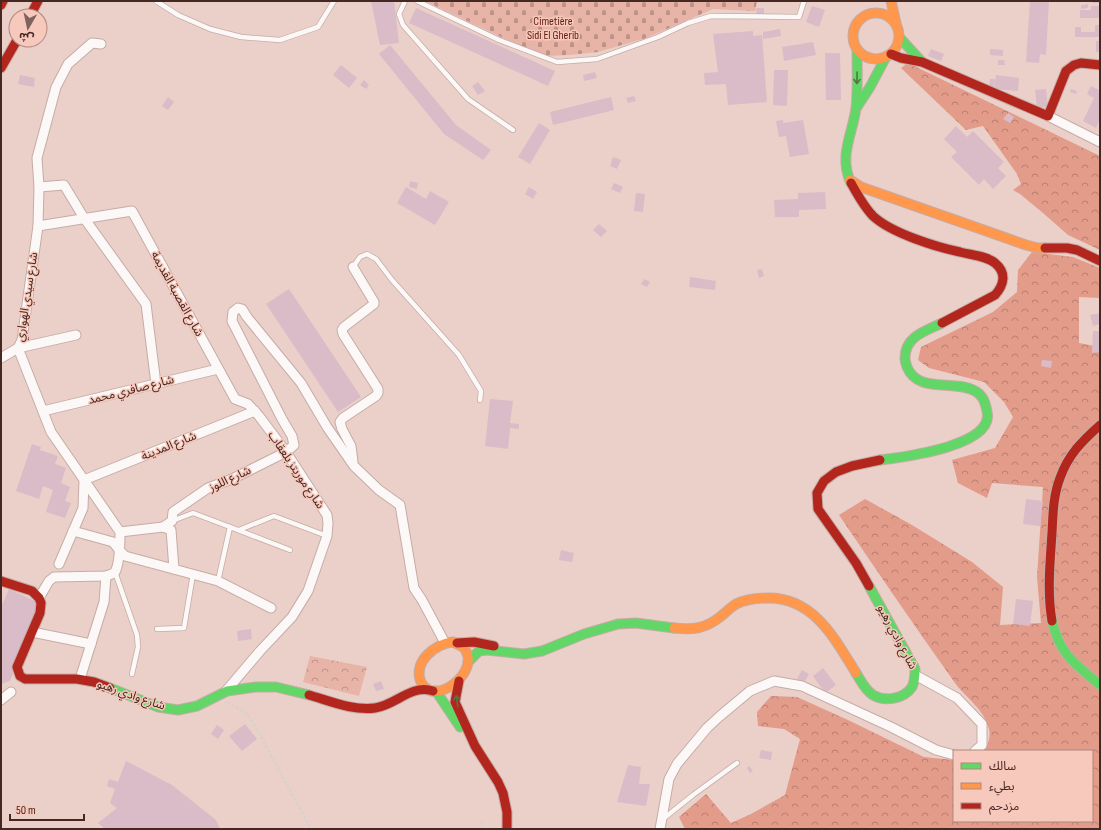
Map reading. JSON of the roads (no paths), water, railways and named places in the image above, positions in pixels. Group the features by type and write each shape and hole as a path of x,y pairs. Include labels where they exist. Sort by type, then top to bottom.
{"street":[{"path":"880,1 877,7 859,20 855,26 853,34 857,49 856,108 848,137 846,151 846,166 849,179 860,187 885,194 1026,245 1038,248 1067,248 1077,250 1100,260"},
{"path":"856,108 888,55 898,44 900,38 891,1"},
{"path":"866,15 872,12 880,12 892,18 897,24"},
{"path":"900,38 922,62"},
{"name":"شارع سيدي الهواري","path":"101,44 92,42 68,64 56,87 38,158 38,226 22,340 18,348 51,432 84,480 90,486 120,532"},
{"path":"1,68 12,48"},
{"path":"857,49 867,57 873,58 888,55 922,62 1048,116 1100,142"},
{"path":"1048,116 1066,72 1081,63 1100,65"},
{"name":"شارع وادي رهيو","path":"468,662 483,650 529,654 542,651 600,629 622,623 690,629 700,628 709,625 731,607 739,603 756,598 773,597 799,604 807,608 820,620 866,689 873,695 887,699 894,699 902,696 912,686 917,676 916,668 856,563 818,509 816,502 819,488 826,479 840,470 862,463 916,455 934,450 967,438 979,432 984,427 987,420 987,405 977,392 969,388 936,385 919,380 912,376 906,363 905,356 909,342 915,336 964,312 994,295 1003,283 1004,277 1002,270 991,260 942,248 891,229 882,224 873,216 849,179"},
{"path":"39,187 64,185 84,218 146,304 156,384"},
{"name":"شارع القصبة القديمة","path":"38,226 132,211 235,399 248,404 255,411"},
{"path":"353,267 374,304 342,330 343,334 378,389 376,396 343,418 340,422 351,446 354,466"},
{"path":"286,452 294,445 292,436 232,321 234,312 238,308 242,309 301,383 327,427 354,466 379,490 400,505 414,588 445,643"},
{"path":"1,358 18,348 76,335"},
{"name":"شارع صافري محمد","path":"43,411 218,369"},
{"name":"شارع موريتز بلعقاب","path":"226,691 260,651 292,617 308,591 327,536 327,515 286,452 255,411"},
{"name":"شارع المدينة","path":"84,480 255,411"},
{"path":"1100,425 1086,437 1078,447 1060,478 1056,491 1054,507 1049,573 1051,616 1058,642 1063,651 1074,664 1100,685"},
{"name":"شارع اللوز","path":"172,522 173,512 208,488 232,479 286,452"},
{"path":"59,564 83,508 84,480"},
{"path":"39,598 49,580 54,577 106,576 115,572 120,552 120,532 163,527 172,522"},
{"path":"163,527 171,530 174,569"},
{"path":"73,531 113,542 125,556 218,581 271,608"},
{"path":"80,679 104,602 106,576"},
{"path":"1,581 32,591 39,598 41,608 32,632 91,644"},
{"name":"شارع وادي رهيو","path":"32,632 17,667 19,676 25,678 80,679 96,683 169,709 178,710 195,707 226,691 261,687 275,687 301,692 355,707 376,708 389,705 423,688 434,691"},
{"name":"شارع وادي رهيو","path":"457,643 474,642 527,650 556,645"},
{"path":"445,643 457,643 465,649 468,657 464,674 459,681 447,689 434,691 424,687 419,674 425,656 434,648 445,643"},
{"path":"389,705 409,687 419,674"},
{"path":"917,676 957,698 982,724 982,745 976,750"},
{"path":"459,681 455,702 475,746 498,782 503,793 507,812 507,829"},
{"path":"661,825 669,780 677,764 707,728 720,716 750,691 774,681 802,686 891,726 936,750 953,755"},
{"path":"434,691 466,736 475,746"},
{"path":"1,700 11,692"}],"lane":[{"path":"156,1 178,15 210,29 241,37 280,40 318,27 334,1"},
{"path":"405,1 399,14 403,24 468,99 513,130"},
{"path":"417,1 499,40 557,62 597,59 658,37 688,23 711,16 799,17 804,1"},
{"path":"353,267 360,257 367,254 376,259 392,280 459,355 481,391 480,400"},
{"path":"172,522 193,513 290,550"},
{"path":"239,530 274,516 327,536"},
{"path":"218,581 230,527"},
{"path":"115,572 138,635 138,647 132,674"},
{"path":"157,629 184,628 193,574"},
{"path":"661,825 715,778 737,763"}],"park label":[{"name":"Cimetière Sidi El Gherib","path":"553,28"}]}
